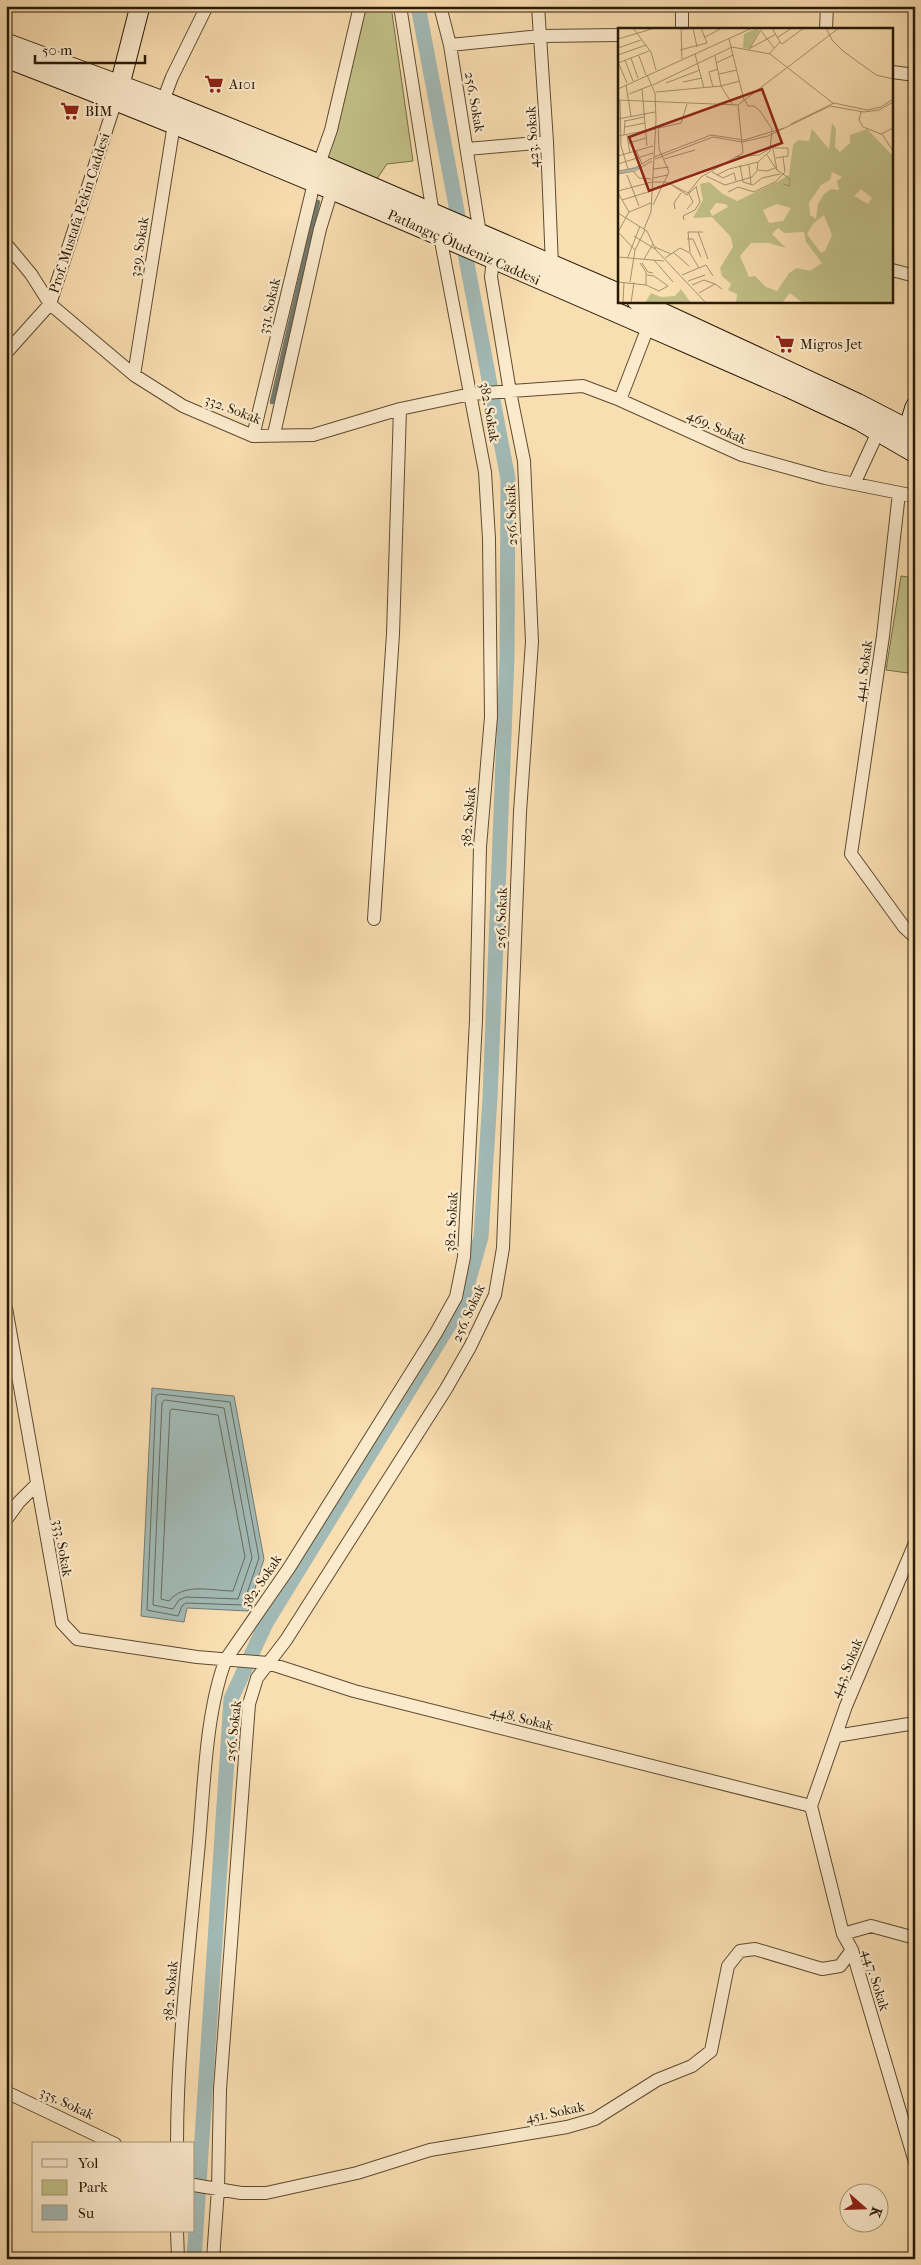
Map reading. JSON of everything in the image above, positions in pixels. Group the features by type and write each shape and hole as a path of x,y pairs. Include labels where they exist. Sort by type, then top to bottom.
{"main road":[{"name":"Prof. Mustafa Pekin Caddesi","path":"118,92 140,6"},
{"name":"Patlangıç Öludeniz Caddesi","path":"6,43 118,92 174,124 444,238 787,387 878,432 915,453"},
{"name":"Patlangıç Öludeniz Caddesi","path":"6,58 118,92 163,101 319,164 618,293"},
{"path":"642,302 657,305 857,403 911,432 915,407"}],"street":[{"path":"163,101 172,77 207,6"},
{"path":"319,164 331,130 360,6"},
{"path":"400,6 436,216"},
{"name":"256. Sokak","path":"440,6 450,45 467,149 477,233"},
{"name":"423. Sokak","path":"538,6 548,142 552,266"},
{"path":"682,6 682,28"},
{"path":"826,28 827,6"},
{"path":"450,45 540,36 618,35"},
{"path":"894,72 915,75"},
{"name":"Prof. Mustafa Pekin Caddesi","path":"50,304 118,92"},
{"name":"329. Sokak","path":"134,375 174,124"},
{"path":"467,149 548,142"},
{"name":"331. Sokak","path":"253,436 314,183"},
{"path":"274,434 320,229 332,190"},
{"name":"382. Sokak","path":"177,2142 177,2093 204,1784 214,1704 221,1673 436,1333 456,1296 464,1257 476,1020 480,847 491,717 489,539 485,472 474,394 444,238"},
{"name":"332. Sokak","path":"6,244 31,274 50,304 134,375 183,406 253,436 274,434 313,435 400,409 474,394 507,392"},
{"name":"256. Sokak","path":"213,2259 213,2189 249,1704 257,1678 265,1663 286,1640 446,1389 470,1347 495,1296 503,1248 520,812 532,642 524,461 507,392 491,277 485,256"},
{"path":"894,271 915,276"},
{"path":"6,353 50,304"},
{"path":"620,400 648,328"},
{"name":"469. Sokak","path":"507,392 583,386 620,400 742,455 825,478 915,496"},
{"path":"374,918 393,634 398,529 400,409"},
{"path":"854,484 878,432"},
{"name":"441. Sokak","path":"899,492 883,636 851,854 904,927 915,937"},
{"name":"333. Sokak","path":"6,1308 62,1623 77,1639 197,1657 231,1659"},
{"path":"6,1520 19,1502 36,1485"},
{"name":"443. Sokak","path":"811,1806 846,1706 915,1543"},
{"name":"448. Sokak","path":"231,1659 265,1663 354,1691 811,1806"},
{"path":"836,1736 915,1723"},
{"name":"447. Sokak","path":"811,1806 843,1934 852,1950 915,2162"},
{"path":"843,1934 871,1926 915,1938"},
{"name":"451. Sokak","path":"195,2185 242,2193 266,2193 357,2173 430,2150 567,2127 595,2119 658,2080 692,2066 711,2051 728,1966 740,1951 755,1949 822,1969 840,1966 852,1950"},
{"name":"335. Sokak","path":"6,2092 111,2142"},
{"path":"177,2232 178,2259"}],"green space":[{"path":"365,6 391,6 413,161 387,164 376,180 328,157"},
{"path":"901,576 915,578 915,674 886,670"}],"water":[{"path":"152,1388 234,1396 264,1559 248,1611 187,1608 184,1622 141,1616"}],"waterway":[{"path":"194,2259 231,1699 266,1623 462,1304 481,1237 490,1098 507,658 508,479 418,6"},
{"path":"272,402 318,202"}],"place":[{"name":"A101","path":"214,84"},
{"name":"BİM","path":"70,111"},
{"name":"Migros Jet","path":"785,344"}]}
